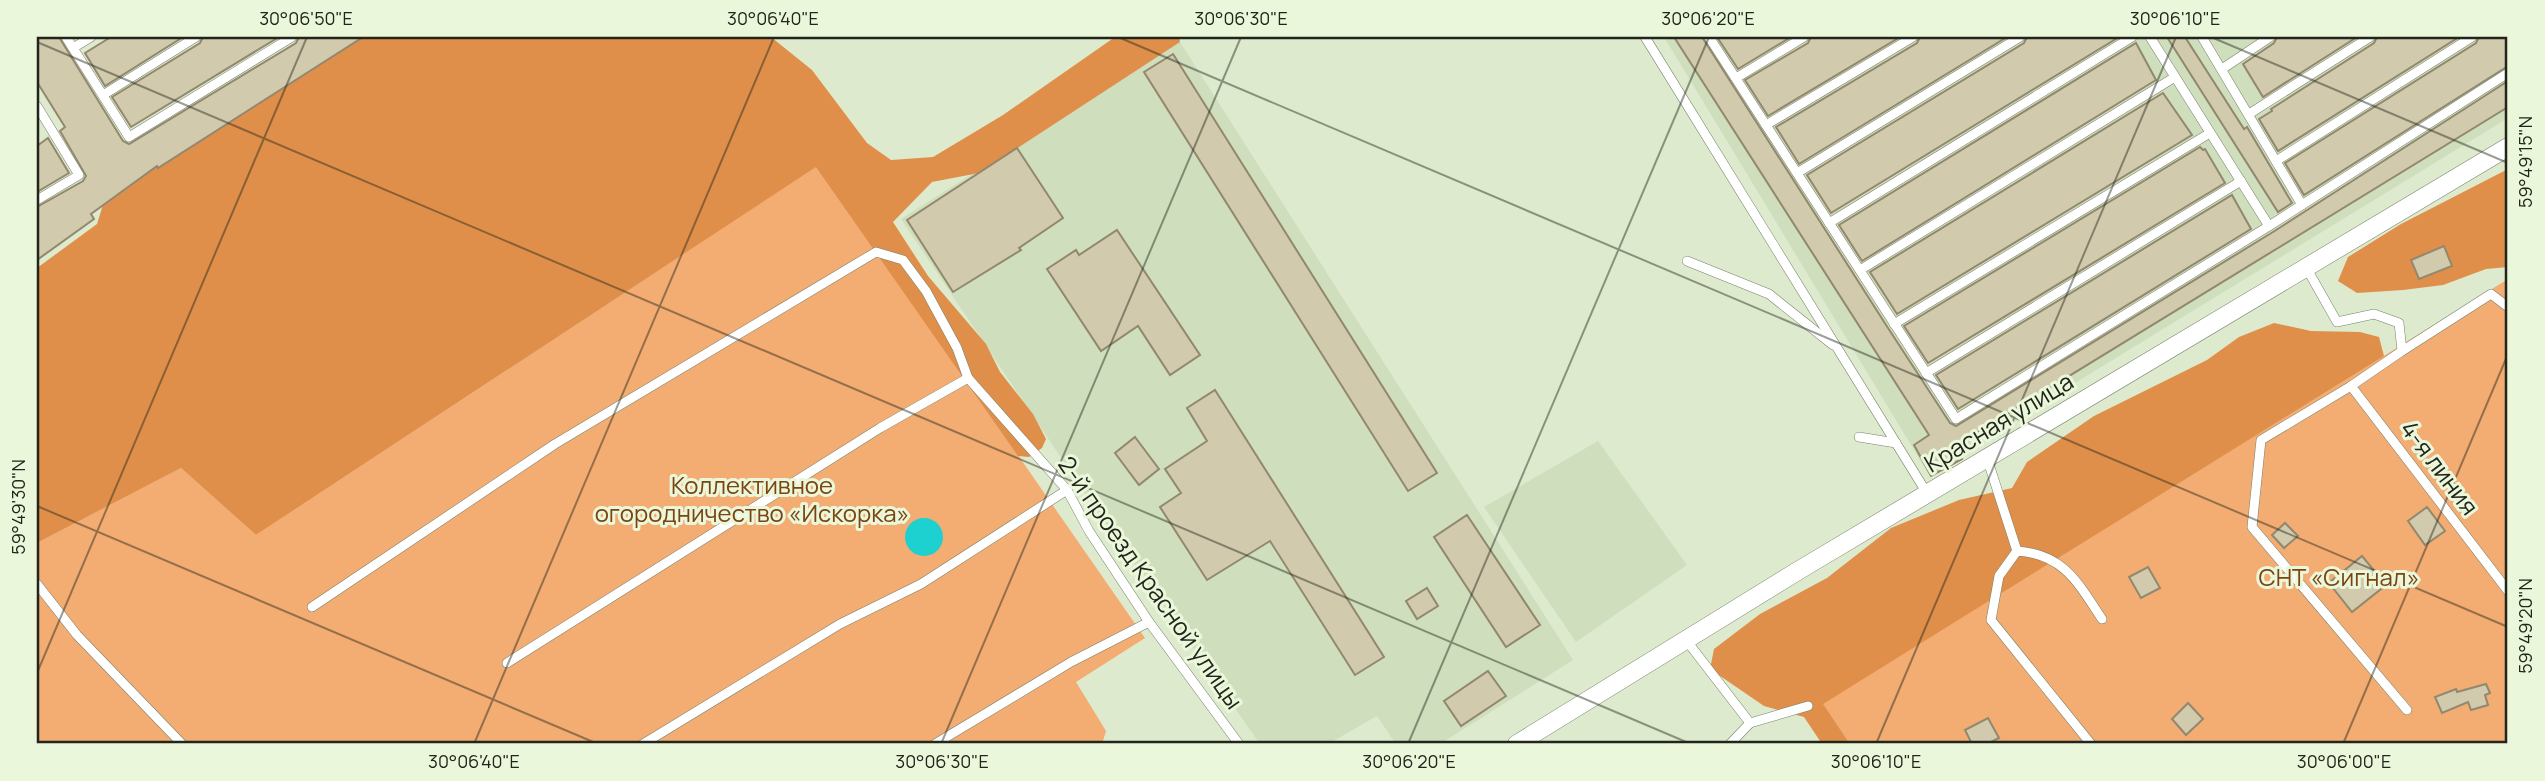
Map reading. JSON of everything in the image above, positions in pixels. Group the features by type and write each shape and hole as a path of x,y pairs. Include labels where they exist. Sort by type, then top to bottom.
{"street":[{"name":"Красная улица","path":"1517,744 1926,492 2307,269 2508,147"}],"lane":[{"path":"66,37 129,137 292,37"},
{"path":"73,48 91,37"},
{"path":"103,95 196,37"},
{"path":"1645,37 1926,492"},
{"path":"1709,37 1955,419 2269,226 2508,73"},
{"path":"1736,78 1804,37"},
{"path":"1766,125 1913,37"},
{"path":"1797,173 2020,37"},
{"path":"1829,223 2132,37"},
{"path":"2150,37 2269,226"},
{"path":"2202,37 2302,205"},
{"path":"2222,69 2270,37"},
{"path":"2249,114 2370,37"},
{"path":"2276,161 2472,37"},
{"path":"1860,271 2175,77"},
{"path":"37,106 79,175 37,200"},
{"path":"37,130 48,123"},
{"path":"1894,324 2210,133"},
{"path":"1926,373 2241,181"},
{"name":"2-й проезд Красной улицы","path":"312,607 555,444 876,252 903,260 926,291 957,348 968,378 1067,489 1089,531 1149,622 1239,744"},
{"path":"1687,261 1769,294 1839,350"},
{"path":"2307,269 2337,322 2374,314 2399,323 2402,351"},
{"path":"2407,710 2252,527 2261,440 2351,386 2491,295 2508,307"},
{"path":"507,663 880,428 968,378"},
{"name":"4-я линия","path":"2351,386 2508,592"},
{"path":"1859,437 1896,443"},
{"path":"1987,458 2017,551"},
{"path":"643,744 840,624 932,577 1067,489"},
{"path":"2017,551 2038,552 2070,572 2102,619"},
{"path":"2017,551 1999,576 1991,620 2091,744"},
{"path":"37,584 76,635 182,744"},
{"path":"935,744 1101,645 1149,622"},
{"path":"1686,640 1750,723"},
{"path":"1730,744 1750,723 1808,706"}],"shaded area":[{"path":"360,37 771,37 812,70 867,143 891,160 933,157 1003,115 1115,37 1179,37 1180,42 979,173 932,182 893,222 928,276 986,344 1000,372 1033,414 1046,439 1042,448 1029,457 1018,456 816,167 256,535 181,468 37,543 37,268 97,224 106,195"},
{"path":"1664,37 2508,37 2508,118 1928,473"},
{"path":"1180,42 1573,660 1440,744 1396,744 1377,716 1328,744 1260,744 1082,489 901,219"},
{"path":"2508,169 2508,267 2486,269 2443,285 2403,290 2357,293 2338,281 2348,257 2401,224"},
{"path":"2274,323 2311,331 2360,332 2379,337 2384,356 1823,704 1850,744 1822,744 1804,717 1764,706 1710,669 1714,649 1760,614 1827,578 1891,528 1959,500 2012,488 2027,462 2094,416 2207,360 2239,337"},
{"path":"1598,441 1687,565 1576,642 1484,507"}],"green space":[{"name":"Коллективное огородничество «Искорка»","path":"817,166 1145,638 1076,682 1106,731 1102,744 37,744 37,543 181,468 256,535"},
{"name":"СНТ «Сигнал»","path":"2508,279 2508,744 1850,744 1822,704"}],"water":[{"path":"924,518 937,524 943,537 937,550 924,556 911,550 905,537 911,524"}],"building":[{"path":"37,37 59,37 123,141 129,144 296,43 299,37 363,37 158,168 157,166 91,214 94,219 37,260 37,207 83,181 86,176 60,131 65,127 37,82"},
{"path":"111,37 183,37 105,86 85,53"},
{"path":"203,37 279,37 131,127 112,97 200,43"},
{"path":"1674,37 1702,37 1950,423 1956,426 2273,232 2508,81 2508,107 1955,446 1962,459 1931,476 1914,445 1929,435"},
{"path":"1717,37 1791,37 1738,69"},
{"path":"1811,37 1900,37 1768,116 1745,80 1808,43"},
{"path":"1920,37 2007,37 1799,164 1776,127 1917,43"},
{"path":"2027,37 2119,37 1831,213 1807,175 2024,43"},
{"path":"2167,37 2185,37 2244,129 2247,127 2292,203 2278,212"},
{"path":"2277,37 2357,37 2263,97 2243,64 2274,43"},
{"path":"2377,37 2459,37 2278,151 2259,119 2374,43"},
{"path":"2479,37 2508,37 2508,66 2304,195 2285,163 2476,43"},
{"path":"2136,43 2156,80 1862,261 1839,225"},
{"path":"1173,54 1437,473 1408,491 1144,72"},
{"path":"2163,93 2192,135 1897,314 1870,272"},
{"path":"48,138 69,173 37,192 37,146"},
{"path":"2200,147 2205,149 2225,183 1928,363 1904,326"},
{"path":"1017,148 1063,218 1019,248 1021,250 953,292 907,220"},
{"path":"2232,195 2251,229 1958,409 1936,375"},
{"path":"1117,230 1200,355 1170,375 1138,326 1101,351 1047,269 1076,250 1079,255"},
{"path":"2444,246 2452,266 2419,279 2411,260"},
{"path":"1215,390 1384,657 1355,675 1270,541 1207,580 1160,507 1181,493 1165,469 1207,441 1187,408"},
{"path":"1135,437 1159,469 1139,485 1115,453"},
{"path":"2427,507 2445,531 2425,545 2408,521"},
{"path":"1467,515 1540,625 1506,647 1434,537"},
{"path":"2285,523 2298,536 2284,548 2272,535"},
{"path":"2362,556 2386,585 2352,612 2329,583"},
{"path":"2148,567 2160,588 2141,598 2129,577"},
{"path":"1427,588 1438,606 1417,619 1406,601"},
{"path":"1488,671 1506,696 1461,726 1444,701"},
{"path":"2486,684 2490,693 2485,695 2488,705 2471,710 2468,702 2442,713 2435,697 2456,689 2457,692"},
{"path":"2188,703 2203,719 2186,735 2172,719"},
{"path":"1988,718 1999,738 1987,744 1972,744 1965,730"}]}
